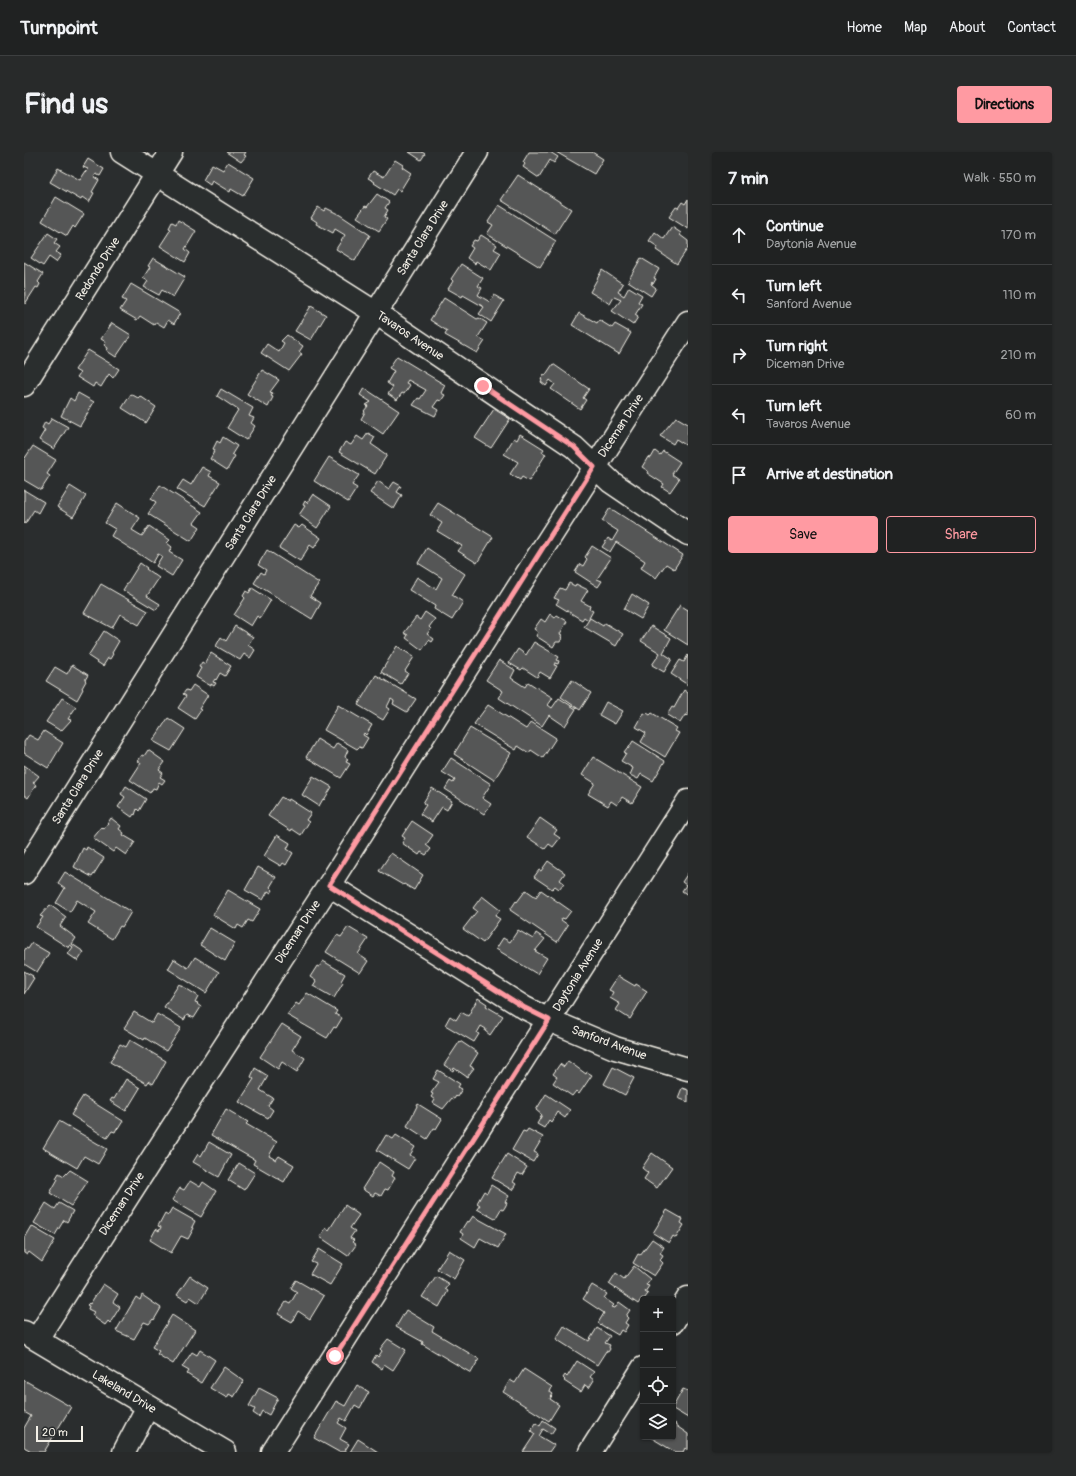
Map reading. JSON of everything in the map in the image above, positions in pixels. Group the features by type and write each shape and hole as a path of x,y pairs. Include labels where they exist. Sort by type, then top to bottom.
{"street":[{"name":"Tavaros Avenue","path":"122,152 376,313 574,447 611,482 688,534"},
{"name":"Redondo Drive","path":"24,385 171,152"},
{"name":"Santa Clara Drive","path":"24,873 477,152"},
{"name":"Diceman Drive","path":"31,1335 115,1215 329,885 594,467 688,322"},
{"name":"Daytonia Avenue","path":"273,1452 688,801"},
{"name":"Sanford Avenue","path":"329,885 525,1008 549,1020 615,1048 688,1069"},
{"path":"676,1317 688,1298"},
{"name":"Lakeland Drive","path":"31,1335 225,1452"},
{"path":"590,1452 640,1373"},
{"path":"124,1452 148,1406"}],"building":[{"path":"226,152 246,152 244,155 246,156 241,162"},
{"path":"409,152 422,152 425,154 421,160"},
{"path":"529,152 550,152 558,157 554,163 550,160 539,178 523,167 525,164 523,162"},
{"path":"556,152 592,152 603,159 594,174"},
{"path":"88,159 104,169 100,176 96,174 94,177 99,180 92,192 94,193 89,202 82,197 81,200 50,182 58,168 80,180 86,171 87,172 88,169 83,167"},
{"path":"395,160 411,173 400,191 397,189 393,195 368,178 373,171 384,177"},
{"path":"228,162 254,178 243,196 231,189 230,192 212,181 210,185 203,180 212,164 223,170"},
{"path":"518,175 571,209 555,234 501,200"},
{"path":"377,194 389,202 385,208 388,210 384,217 387,219 379,231 357,217"},
{"path":"56,197 84,214 75,228 73,226 67,236 42,221"},
{"path":"688,199 688,229 669,217 676,207 678,208 682,202 685,204"},
{"path":"499,205 556,241 540,267 487,234 493,225 488,222"},
{"path":"318,207 324,211 326,208 340,215 370,235 355,261 336,249 345,235 335,229 333,233 316,224 317,222 311,218"},
{"path":"178,220 196,231 185,249 190,253 185,262 160,246 171,229 169,228 172,222 176,224"},
{"path":"672,227 681,233 680,235 688,241 688,248 677,264 656,250 658,247 649,241 655,232 664,239"},
{"path":"48,233 57,239 54,243 60,247 56,252 61,255 56,262 49,257 43,266 31,258"},
{"path":"481,235 497,245 494,249 501,253 491,270 476,261 475,264 467,258 473,248 470,246 474,240 477,241"},
{"path":"153,258 185,277 173,297 162,290 159,295 144,287 148,281 143,278 150,267 148,266"},
{"path":"641,258 659,269 654,278 656,279 653,284 652,282 651,284 656,288 651,296 628,281"},
{"path":"24,262 43,274 38,282 40,284 38,288 36,287 25,304"},
{"path":"461,264 483,278 478,286 482,288 478,295 490,302 494,295 504,301 491,322 479,314 484,307 463,295 462,297 448,289 453,281 451,279"},
{"path":"602,270 623,284 618,292 624,296 629,287 642,295 638,302 642,304 635,315 638,317 633,325 612,311 621,300 614,297 610,304 590,292"},
{"path":"131,284 180,313 174,324 168,320 164,327 156,322 154,325 140,316 137,320 120,310 126,301 122,299"},
{"path":"444,298 477,319 479,318 487,323 478,337 485,341 477,353 445,335 447,331 430,320"},
{"path":"311,306 326,315 311,340 295,331"},
{"path":"579,313 597,323 599,320 612,328 615,324 631,333 619,354 572,325"},
{"path":"112,323 131,335 116,357 107,351 108,348 104,345 106,342 101,339"},
{"path":"287,335 303,346 299,352 302,354 289,371 261,353 267,344 279,352 284,343 281,341"},
{"path":"88,350 119,369 113,378 109,374 101,387 95,383 93,387 77,377 80,373 75,370"},
{"path":"397,356 445,385 441,393 445,395 441,401 438,400 433,407 438,410 435,416 413,405 418,398 420,399 426,390 408,380 406,383 410,385 404,394 402,393 397,400 388,394 393,387 387,383 394,371 389,368"},
{"path":"553,364 589,389 583,398 586,400 580,409 551,389 555,384 550,380 546,386 541,382 544,374 545,376"},
{"path":"262,370 279,380 270,392 273,393 271,396 273,397 268,407 247,394"},
{"path":"364,388 399,411 383,434 361,419 368,406 366,405 371,402 360,395"},
{"path":"221,389 253,408 249,416 254,418 251,423 255,426 246,440 227,428 238,410 217,396"},
{"path":"78,393 94,402 80,426 61,416 70,398 74,401"},
{"path":"131,394 138,398 140,396 156,407 146,423 122,408"},
{"path":"494,409 510,419 491,448 475,438"},
{"path":"676,417 688,424 687,446 676,439 673,444 660,436"},
{"path":"52,418 68,427 54,449 39,440 45,430 42,428 45,422 48,424"},
{"path":"368,433 375,437 371,444 387,455 375,474 339,452 345,442 351,445 357,436 363,440"},
{"path":"520,434 544,449 542,452 546,454 529,481 522,477 520,480 510,474 518,462 504,454 514,438 517,440"},
{"path":"223,437 237,446 232,454 235,456 227,470 210,459 215,450 213,449 217,441 220,443"},
{"path":"33,446 56,460 47,474 50,476 41,490 24,480 24,457 25,458"},
{"path":"655,451 660,455 663,451 680,462 672,474 679,479 670,492 662,487 664,484 647,473 648,471 642,467 648,457 651,458"},
{"path":"329,457 359,475 352,485 357,488 348,502 314,481"},
{"path":"202,467 211,472 209,476 220,482 205,506 177,489 183,480 191,485"},
{"path":"378,481 389,489 394,482 401,486 397,492 402,495 394,509 370,493"},
{"path":"160,485 202,512 194,523 200,527 191,541 148,514 156,502 151,499"},
{"path":"70,486 86,496 73,517 57,507"},
{"path":"24,490 44,502 38,513 34,510 25,524 24,523"},
{"path":"313,494 331,506 317,528 299,515 305,506 303,505 305,501 307,503"},
{"path":"117,503 140,518 132,530 142,536 149,526 170,540 167,543 172,547 169,552 182,560 172,576 156,566 162,556 158,554 153,563 111,536 115,529 105,523"},
{"path":"438,503 493,537 477,563 458,551 462,546 437,531 442,523 430,515"},
{"path":"610,508 683,555 674,569 666,564 656,578 641,568 645,561 616,542 610,552 602,547 608,538 612,541 618,531 602,521"},
{"path":"294,525 299,528 302,525 321,538 314,548 310,545 300,561 279,548"},
{"path":"592,546 611,558 597,579 602,581 598,587 575,572 580,564 583,566 587,559 585,557"},
{"path":"427,548 465,574 452,595 463,602 452,620 434,609 435,606 409,590 417,577 436,589 442,578 418,563"},
{"path":"267,550 319,583 310,596 321,603 312,619 254,583 261,572 264,574 266,570 258,565"},
{"path":"140,563 159,578 147,596 160,604 156,610 123,590"},
{"path":"569,583 575,586 576,584 588,590 581,601 590,606 589,609 593,611 588,620 584,617 582,620 556,604 559,600 554,598 560,588 565,590"},
{"path":"101,584 148,611 139,625 120,614 112,628 84,613"},
{"path":"252,588 271,600 260,618 257,616 251,626 234,615 245,598 243,596 246,591 249,593"},
{"path":"632,594 649,605 641,619 624,609"},
{"path":"680,605 688,610 688,645 664,630"},
{"path":"425,612 435,619 429,627 431,629 427,634 434,639 432,642 429,640 422,650 406,638 408,635 404,633 416,617 420,620"},
{"path":"550,614 555,618 557,615 567,621 560,634 562,635 562,638 560,642 556,642 553,647 536,636 538,632 534,629 541,619 545,622"},
{"path":"590,618 603,626 605,623 623,634 616,646 584,627"},
{"path":"235,626 253,637 248,645 255,650 250,658 244,654 240,660 216,646 221,637 226,641"},
{"path":"651,626 671,638 663,653 672,659 664,672 652,665 660,653 641,641"},
{"path":"104,631 119,641 110,659 108,658 103,666 88,656"},
{"path":"534,642 559,657 557,660 559,661 558,664 555,663 554,665 557,666 550,678 540,672 537,677 523,668 521,670 509,663 518,649 526,655"},
{"path":"397,646 414,657 405,671 408,673 401,684 381,672"},
{"path":"211,653 231,666 225,676 220,673 213,682 216,683 214,686 211,684 211,686 196,677 201,668 199,667 202,662 205,664"},
{"path":"688,655 688,685 671,674 680,660 684,662"},
{"path":"499,660 515,670 511,678 525,687 528,682 553,698 548,705 552,708 559,698 576,709 565,726 549,715 542,726 499,698 503,691 486,680"},
{"path":"72,665 88,675 77,700 46,681 55,667 67,674"},
{"path":"376,675 416,699 407,712 393,704 394,701 391,699 387,707 390,709 383,720 358,705"},
{"path":"572,680 591,693 580,710 561,697"},
{"path":"193,685 208,695 199,709 201,710 195,719 178,708 186,696 183,694 186,690 189,691"},
{"path":"684,690 688,693 688,716 685,715 680,723 667,715 672,707 674,708"},
{"path":"62,698 76,707 68,719 71,720 61,731 46,722"},
{"path":"606,702 623,711 615,724 599,715"},
{"path":"338,705 372,725 366,735 364,733 363,735 368,738 362,748 359,747 357,749 324,730"},
{"path":"488,705 526,729 531,722 556,738 543,758 531,750 529,753 518,746 516,750 474,724"},
{"path":"644,713 650,715 652,713 677,728 675,731 679,733 665,757 641,742 646,733 636,727"},
{"path":"168,718 185,729 171,751 153,741"},
{"path":"470,728 511,753 494,780 454,754"},
{"path":"44,731 63,743 48,768 24,753 24,742 29,735 38,740"},
{"path":"317,739 333,749 337,743 348,750 345,757 348,759 346,762 350,764 341,778 306,757"},
{"path":"633,741 665,761 653,781 641,774 638,779 630,775 633,768 621,761 626,753 624,752"},
{"path":"148,750 165,762 159,770 163,773 160,777 165,780 162,784 159,782 156,789 153,788 150,793 130,780 141,763 138,761"},
{"path":"593,757 642,787 632,803 622,797 617,805 611,801 608,806 588,794 595,783 582,775"},
{"path":"451,758 491,784 482,798 491,804 484,814 445,789 450,781 453,783 455,780 442,772"},
{"path":"24,765 39,776 33,783 36,785 28,798 24,795"},
{"path":"313,776 332,787 319,806 302,795"},
{"path":"126,786 146,799 139,811 137,809 135,815 134,814 132,817 118,807 125,797 121,794"},
{"path":"432,788 452,801 447,810 442,807 432,822 420,814 426,805 423,803"},
{"path":"281,797 288,801 289,799 311,813 306,820 309,822 301,835 292,829 291,831 268,816"},
{"path":"111,818 121,826 119,829 124,833 123,835 135,842 126,855 116,848 113,852 93,838 102,827 104,829"},
{"path":"540,818 557,830 554,834 560,838 553,847 549,844 545,849 527,837"},
{"path":"412,821 433,835 426,845 431,849 426,855 421,852 419,855 402,843 405,838 402,836"},
{"path":"277,835 290,843 287,849 293,853 286,865 283,863 281,866 264,856"},
{"path":"87,847 104,858 92,877 74,867 83,848 86,850"},
{"path":"391,853 423,875 414,890 379,871"},
{"path":"548,861 565,873 560,880 564,883 559,889 555,886 552,889 534,877 539,870 541,871"},
{"path":"258,867 276,877 270,887 273,890 271,893 268,891 263,900 245,890"},
{"path":"65,872 131,912 122,927 120,926 112,939 88,924 96,912 77,900 70,912 56,903 65,888 58,883"},
{"path":"688,873 688,895 682,891 686,885 682,882"},
{"path":"228,890 260,909 252,922 248,920 243,928 238,925 236,929 213,915"},
{"path":"526,890 536,897 541,890 571,911 565,919 562,918 561,920 568,925 557,942 510,910"},
{"path":"482,896 500,910 495,916 500,919 483,943 463,929 477,911 473,908"},
{"path":"50,905 66,917 60,926 76,938 72,944 84,952 78,961 68,954 73,947 70,945 69,948 36,927 43,917 40,916"},
{"path":"348,927 368,939 358,954 368,961 360,973 326,952 337,935 341,937"},
{"path":"210,928 235,943 225,961 200,945"},
{"path":"518,930 533,939 536,933 545,939 535,951 547,958 537,974 496,949 503,938 510,942"},
{"path":"32,943 49,953 37,972 24,964 24,951 26,948 28,949"},
{"path":"195,957 219,972 206,993 168,969 174,959 188,968"},
{"path":"323,961 345,974 341,981 343,983 334,998 313,986 316,981 310,977 317,966 319,967"},
{"path":"24,971 34,978 24,994"},
{"path":"618,976 647,991 630,1019 616,1010 620,1004 610,998 613,992 609,990"},
{"path":"179,984 198,996 195,1002 201,1007 194,1018 187,1015 184,1020 164,1007"},
{"path":"307,993 337,1011 335,1014 342,1018 327,1038 287,1015 296,1003 299,1005"},
{"path":"478,998 487,1004 486,1006 503,1016 490,1035 485,1031 486,1029 481,1026 477,1033 479,1034 474,1042 445,1025 450,1016 456,1020 461,1012 468,1016"},
{"path":"134,1012 152,1023 157,1014 181,1028 166,1051 145,1038 144,1040 124,1028"},
{"path":"282,1024 301,1036 292,1050 305,1058 297,1072 282,1062 278,1069 260,1057"},
{"path":"130,1040 166,1061 153,1084 149,1081 147,1084 110,1062 120,1044 126,1047"},
{"path":"460,1041 478,1053 470,1066 474,1068 467,1077 454,1068 453,1071 444,1065"},
{"path":"568,1061 586,1074 587,1072 592,1075 579,1094 576,1091 572,1096 553,1083 557,1077 553,1074 560,1064 564,1067"},
{"path":"613,1067 634,1078 625,1095 604,1084"},
{"path":"255,1068 268,1076 260,1090 273,1098 268,1106 273,1110 268,1118 239,1102 254,1079 251,1077"},
{"path":"438,1070 460,1084 458,1087 462,1089 457,1097 456,1096 454,1099 452,1098 443,1109 433,1103 435,1100 431,1097 433,1094 431,1093 439,1082 433,1079"},
{"path":"126,1079 140,1088 126,1111 110,1101 112,1098 114,1099"},
{"path":"682,1088 688,1090 688,1102 678,1098"},
{"path":"546,1094 570,1110 565,1118 557,1112 551,1122 549,1120 544,1128 537,1124 542,1115 536,1110"},
{"path":"83,1096 123,1121 118,1129 117,1128 115,1132 112,1131 107,1138 71,1115"},
{"path":"418,1104 442,1119 427,1139 407,1126"},
{"path":"226,1109 248,1122 246,1124 277,1142 269,1156 276,1160 279,1156 294,1165 284,1182 253,1164 255,1160 211,1135"},
{"path":"59,1121 107,1149 98,1164 84,1156 77,1168 43,1148"},
{"path":"528,1129 543,1137 534,1152 538,1154 533,1162 512,1150 523,1131 526,1132"},
{"path":"386,1135 393,1139 396,1135 415,1147 410,1155 415,1158 408,1169 377,1150"},
{"path":"209,1142 231,1155 219,1177 193,1162 198,1154 201,1156"},
{"path":"652,1153 672,1167 657,1188 644,1179 648,1173 642,1168"},
{"path":"507,1154 527,1167 522,1175 518,1173 513,1182 516,1184 512,1190 492,1178"},
{"path":"379,1162 394,1172 392,1176 395,1178 388,1190 385,1189 381,1196 375,1193 373,1196 362,1189"},
{"path":"239,1163 255,1173 244,1190 228,1180"},
{"path":"70,1170 88,1181 71,1206 50,1193 58,1179 56,1178 59,1173 64,1176"},
{"path":"190,1181 200,1187 203,1182 216,1191 201,1217 172,1200 180,1188 184,1190"},
{"path":"491,1185 509,1196 505,1202 507,1203 505,1207 503,1210 501,1209 495,1219 477,1209 480,1205 477,1203 484,1191 487,1193"},
{"path":"46,1203 55,1209 59,1203 73,1211 67,1222 64,1220 55,1235 34,1223"},
{"path":"345,1205 359,1215 350,1228 355,1231 350,1238 354,1240 352,1242 356,1245 348,1256 320,1237 326,1228 329,1230"},
{"path":"172,1208 195,1221 192,1227 194,1228 188,1239 181,1236 171,1253 150,1240 156,1229 159,1231 161,1227 158,1226 165,1213 168,1215"},
{"path":"667,1210 683,1219 681,1223 684,1225 676,1238 673,1236 669,1243 653,1233"},
{"path":"473,1216 506,1234 498,1248 480,1238 475,1247 461,1238 463,1234 460,1232 467,1221 469,1222"},
{"path":"31,1226 55,1240 42,1262 29,1252 27,1255 24,1253 24,1238"},
{"path":"652,1239 664,1247 660,1253 663,1255 660,1260 663,1263 654,1276 633,1263 638,1254 640,1255"},
{"path":"319,1249 343,1264 330,1285 310,1274 316,1264 311,1262"},
{"path":"449,1250 465,1260 454,1279 437,1269"},
{"path":"634,1266 650,1279 646,1285 649,1286 645,1292 648,1294 646,1296 640,1296 640,1301 638,1304 609,1284 616,1273 624,1279"},
{"path":"190,1276 208,1288 199,1303 190,1297 187,1301 177,1295"},
{"path":"436,1276 449,1284 445,1289 448,1291 439,1307 422,1297"},
{"path":"296,1280 324,1296 310,1319 298,1311 292,1322 278,1314 286,1302 290,1304 297,1292 291,1288"},
{"path":"103,1284 118,1294 113,1302 120,1307 110,1323 108,1321 105,1325 92,1315 94,1312 88,1309 89,1306 87,1305 89,1303 90,1304"},
{"path":"592,1285 607,1294 604,1298 614,1305 612,1307 615,1308 619,1302 630,1310 626,1316 628,1318 625,1323 628,1325 624,1332 621,1330 618,1335 598,1323 604,1313 583,1299"},
{"path":"142,1295 161,1308 154,1320 153,1319 149,1324 144,1322 134,1339 116,1331 136,1297 140,1300"},
{"path":"406,1310 434,1327 432,1331 479,1359 471,1373 422,1344 423,1342 396,1327"},
{"path":"172,1315 195,1330 173,1364 157,1354 159,1351 152,1347"},
{"path":"564,1326 589,1341 597,1328 610,1336 605,1343 610,1345 610,1349 608,1352 606,1351 597,1365 556,1339"},
{"path":"388,1339 406,1350 393,1370 384,1364 382,1369 372,1362 376,1355 378,1357 382,1351 380,1349"},
{"path":"200,1350 215,1360 201,1383 187,1374 189,1371 182,1367 192,1352 197,1355"},
{"path":"577,1361 594,1372 590,1377 594,1380 589,1388 585,1385 581,1392 564,1381 565,1380 563,1378 565,1375 567,1377"},
{"path":"224,1367 244,1381 234,1397 229,1394 227,1398 210,1388"},
{"path":"524,1369 552,1387 550,1392 553,1394 550,1399 559,1405 549,1421 503,1392 510,1380 515,1383"},
{"path":"24,1380 71,1407 44,1452 33,1452 24,1447 24,1428 31,1416 24,1412"},
{"path":"357,1385 369,1392 360,1408 355,1405 346,1421 341,1418 338,1423 346,1428 340,1439 349,1444 344,1452 339,1452 314,1438 336,1401 345,1406"},
{"path":"259,1388 278,1398 269,1415 262,1411 259,1417 253,1413 255,1409 249,1406"},
{"path":"683,1389 688,1391 688,1418 676,1411 676,1402"},
{"path":"543,1420 555,1428 551,1434 543,1429 539,1436 554,1445 549,1452 523,1452 535,1434 531,1431 536,1423 540,1426"},
{"path":"676,1426 688,1434 688,1450 685,1448 683,1452 675,1452 655,1440 676,1440"},
{"path":"358,1439 378,1452 350,1452"}],"route":[{"path":"335,1356 549,1020 525,1008 329,885 594,467 574,447 483,386"}]}
